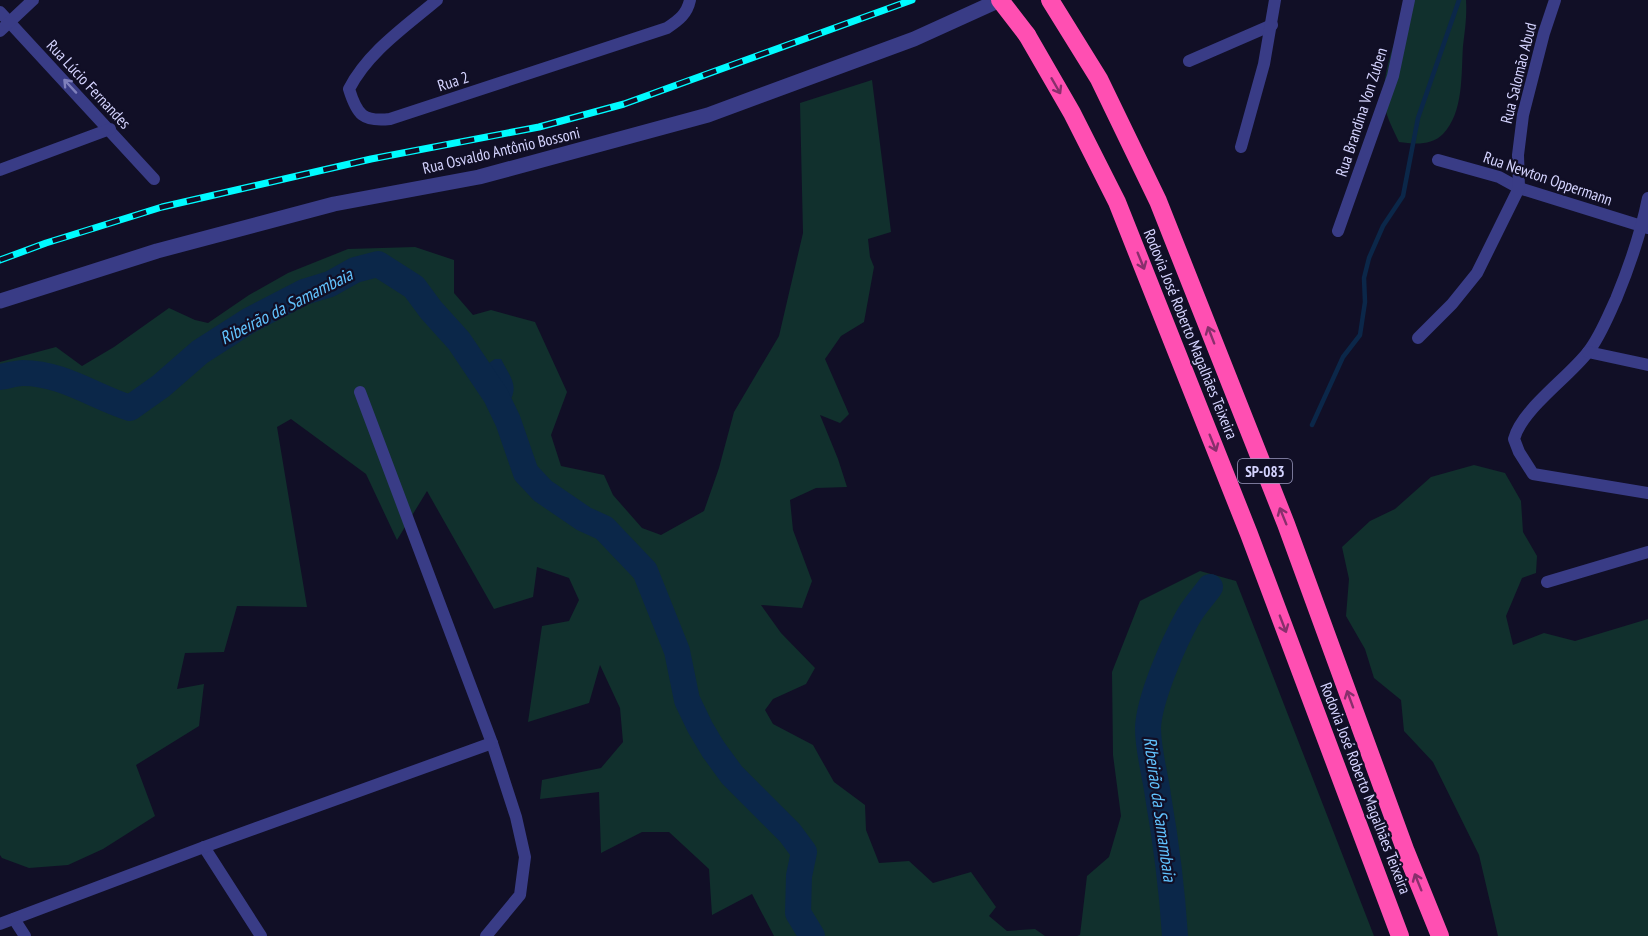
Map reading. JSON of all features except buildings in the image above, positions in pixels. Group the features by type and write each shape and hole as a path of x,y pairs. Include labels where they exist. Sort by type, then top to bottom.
{"highway":[{"name":"Rodovia José Roberto Magalhães Teixeira","path":"1000,0 1027,35 1072,113 1117,202 1249,534 1400,936"},
{"name":"Rodovia José Roberto Magalhães Teixeira","path":"1050,0 1099,79 1130,141 1182,259 1286,524 1406,852 1440,936"}],"street":[{"path":"0,31 33,0"},
{"name":"Rua 2","path":"437,0 358,71 349,89 354,107 363,116 373,121 390,119 667,28 681,19 687,11 690,0"},
{"name":"Rua Osvaldo Antônio Bossoni","path":"0,301 157,250 334,204 479,177 708,115 914,39 1000,0"},
{"path":"1240,147 1264,64 1275,0"},
{"name":"Rua Brandina Von Zuben","path":"1338,231 1393,76 1409,0"},
{"name":"Rua Salomão Abud","path":"1418,338 1452,304 1476,273 1519,188 1518,155 1522,115 1555,0"},
{"name":"Rua Lúcio Fernandes","path":"0,12 154,179"},
{"path":"1189,61 1272,25"},
{"path":"0,170 110,129"},
{"name":"Rua Newton Oppermann","path":"1438,160 1499,177 1519,188 1645,227"},
{"path":"1648,198 1645,227 1608,317 1588,352 1521,422 1514,440 1533,474 1648,493"},
{"path":"1588,352 1648,365"},
{"path":"360,392 492,743 516,817 525,857 520,895 486,936"},
{"path":"1547,582 1648,552"},
{"path":"0,924 204,847 492,743"},
{"path":"204,847 261,936"},
{"path":"15,919 25,936"}],"green space":[{"path":"1411,0 1466,0 1460,92 1455,115 1443,134 1433,141 1422,143 1399,142 1384,104 1384,86 1389,60"},
{"path":"872,80 891,232 868,239 870,257 874,267 864,322 841,336 825,359 849,414 840,423 820,415 847,487 816,488 790,500 793,530 812,581 802,608 761,605 781,633 815,668 806,684 773,699 765,710 773,724 813,745 834,782 865,805 866,830 879,863 909,861 933,883 971,872 996,907 989,916 1007,931 1035,929 1045,936 774,936 752,894 712,915 709,869 669,832 642,832 601,853 599,792 540,799 542,780 601,768 623,742 620,708 600,665 589,703 528,722 542,626 569,621 579,600 569,578 537,567 533,597 494,609 427,491 397,540 366,474 291,419 277,427 307,607 237,606 224,652 185,653 177,689 204,684 199,726 136,765 155,816 103,849 68,865 29,868 2,858 0,855 0,362 56,347 82,366 114,347 169,308 195,320 208,323 249,295 288,273 348,249 415,247 454,260 454,293 473,315 491,310 535,322 567,392 551,435 561,466 604,475 613,495 642,528 661,535 704,511 719,468 734,412 779,336 803,233 800,103"},
{"path":"1474,465 1505,473 1521,501 1523,532 1537,556 1536,573 1522,578 1506,616 1513,645 1544,633 1575,641 1648,619 1648,936 1498,936 1479,855 1433,762 1404,731 1401,700 1374,678 1365,649 1346,616 1349,579 1342,547 1370,521 1395,509 1431,477"},
{"path":"1200,571 1236,581 1374,936 1077,936 1080,935 1087,876 1109,857 1121,816 1113,755 1112,672 1140,601"}],"water":[{"path":"495,359 501,359 513,382 513,393 507,405 496,385 489,363"}],"waterway":[{"path":"1312,425 1343,357 1360,335 1365,302 1364,278 1369,258 1383,226 1403,196 1418,118 1459,0"},
{"name":"Ribeirão da Samambaia","path":"0,377 17,373 51,377 130,408 161,386 200,352 250,320 304,292 330,284 355,270 378,264 414,287 459,341 496,396 508,421 526,473 543,491 584,519 604,528 645,571 677,651 687,700 700,727 732,775 790,833 804,852 799,876 798,913 812,936"},
{"name":"Ribeirão da Samambaia","path":"1175,936 1166,848 1150,754 1149,716 1169,655 1190,613 1210,587"}],"railway":[{"path":"0,260 46,243 162,207 371,159 539,127 624,104 912,0"}]}
